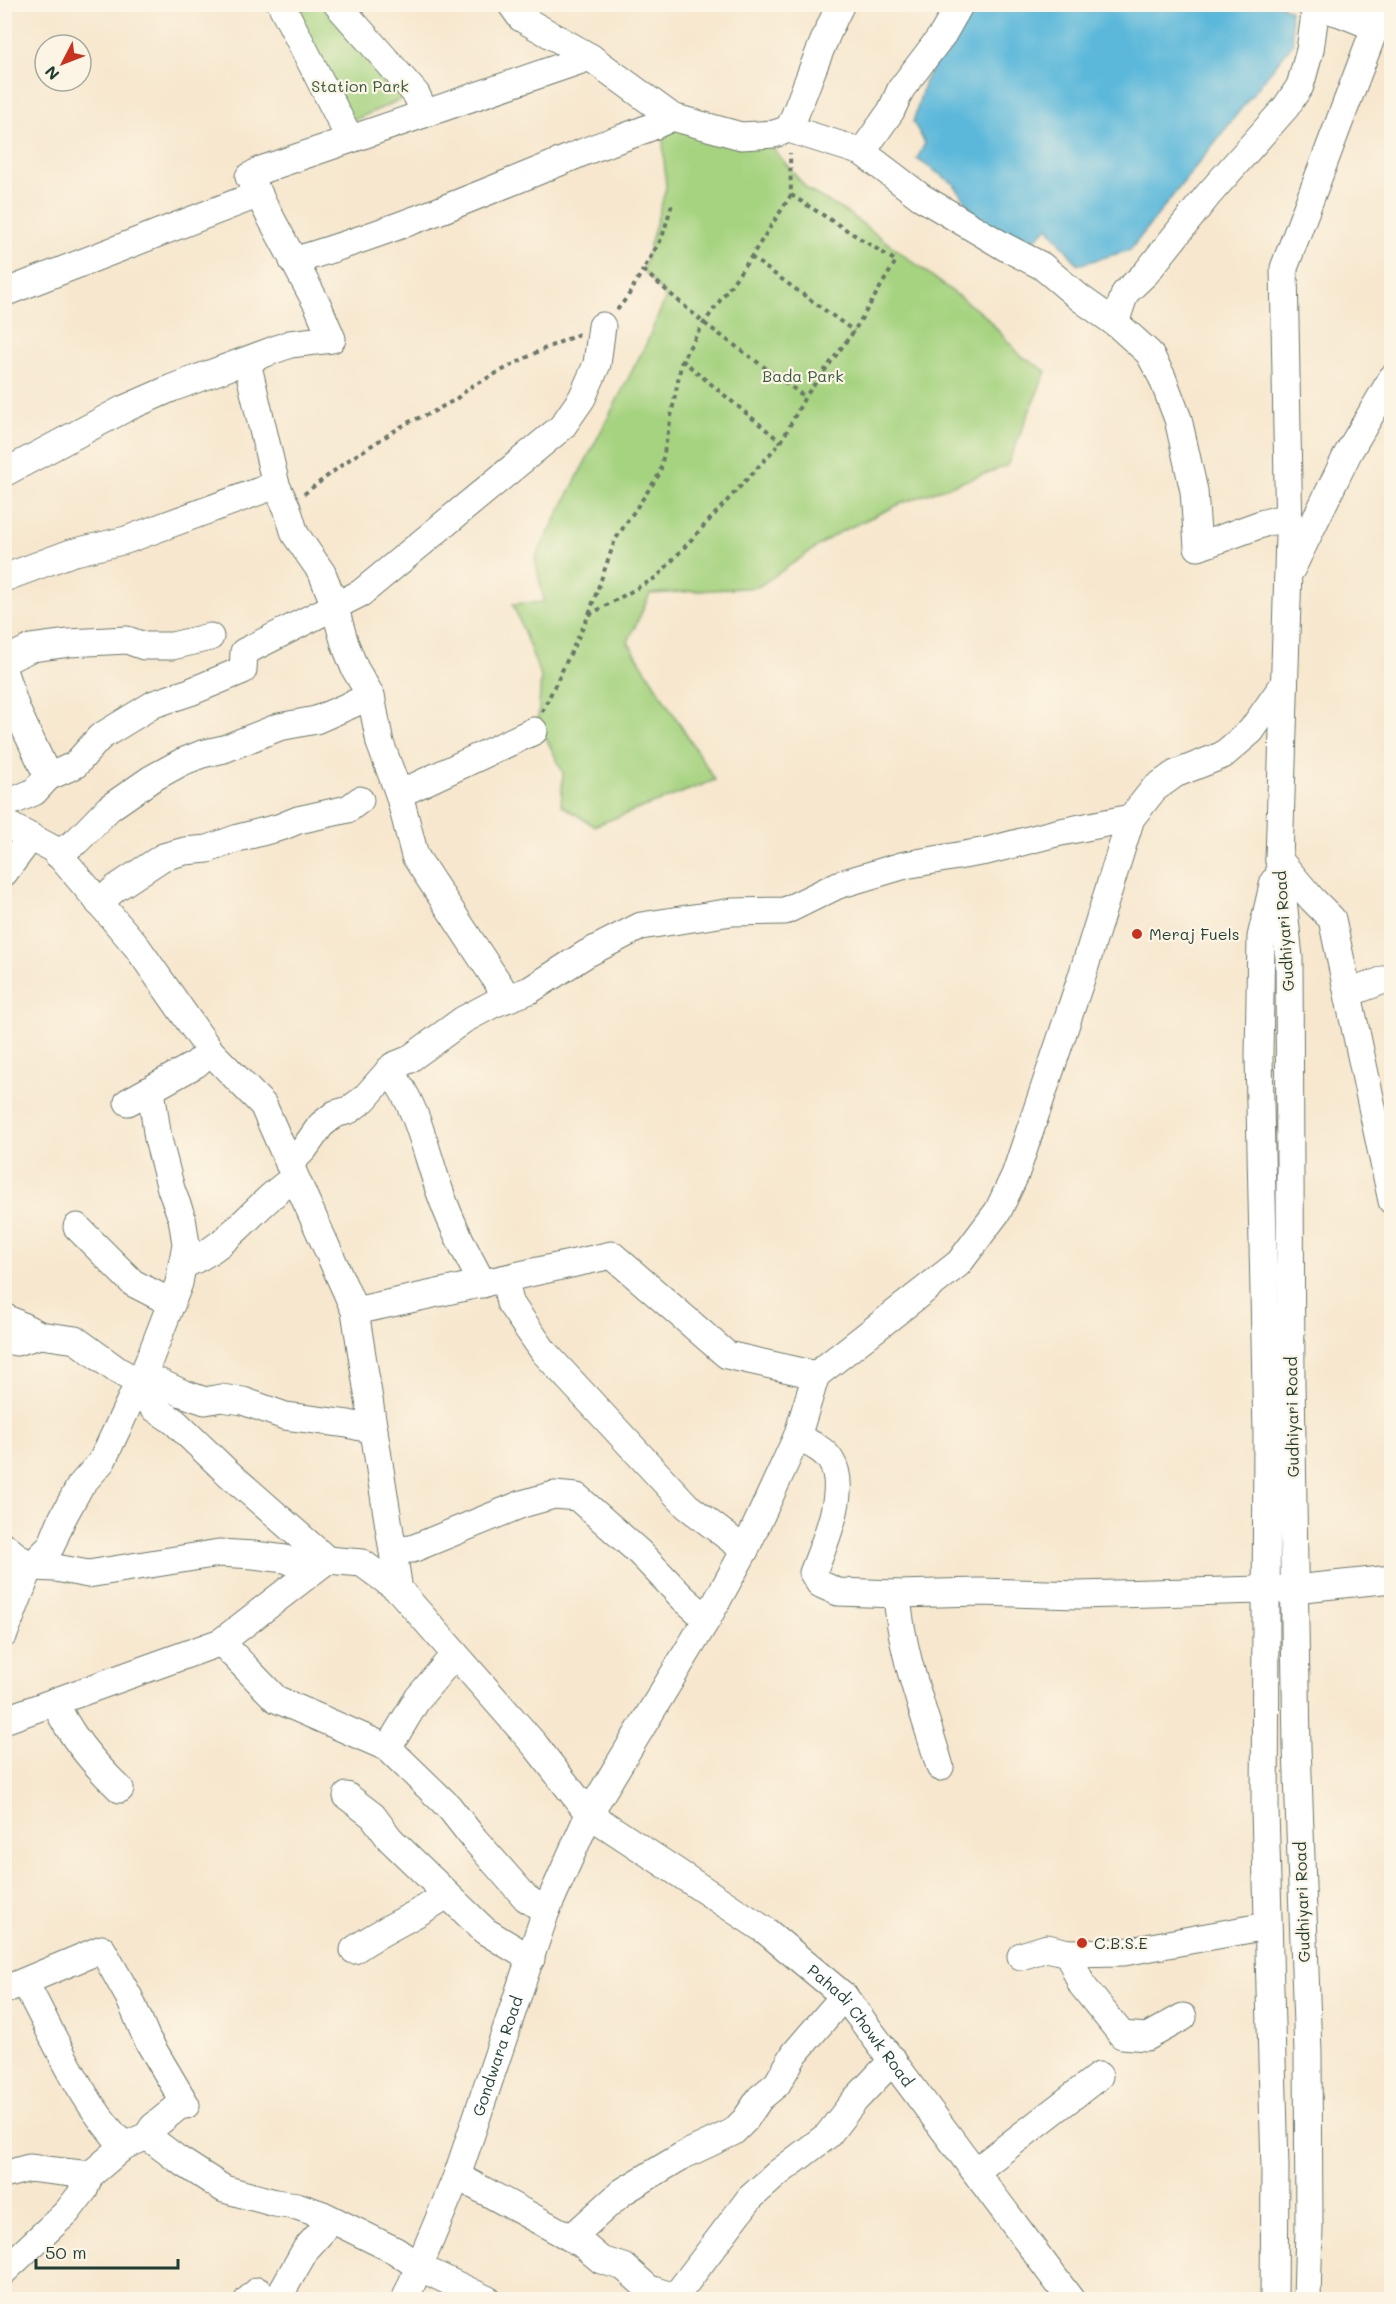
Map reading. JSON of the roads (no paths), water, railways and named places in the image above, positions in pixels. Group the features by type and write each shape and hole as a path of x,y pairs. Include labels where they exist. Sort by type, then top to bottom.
{"street":[{"path":"281,4 350,139"},
{"path":"337,4 416,94 425,113"},
{"path":"511,4 521,18 590,57 672,117 741,136 774,134 789,129 862,152 921,197 1005,247 1042,266 1080,298 1115,323 1149,353 1162,377 1178,419 1194,492 1198,548 1264,523 1289,517"},
{"path":"789,129 825,34 841,4"},
{"path":"862,152 891,111 901,89 943,34 960,4"},
{"path":"1115,323 1125,293 1146,273 1208,195 1286,106 1300,86 1310,50 1313,6 1379,16 1284,268 1289,517 1279,860 1332,919 1392,1201"},
{"path":"4,473 124,409 172,388 247,362 290,344 332,339 318,306 249,177 261,170 590,57"},
{"path":"293,261 428,215 672,117"},
{"path":"4,293 259,194"},
{"path":"4,807 34,792 48,777 75,765 100,736 154,704 243,670 244,652 361,593 562,427 582,398 597,364 602,326"},
{"path":"247,362 282,496 296,534 322,573 345,644 355,669 371,696 380,743 399,794 415,856 508,998"},
{"path":"1288,577 1348,453 1392,378"},
{"path":"4,578 71,554 282,496"},
{"path":"4,662 31,648 69,643 127,640 144,646 172,646 210,637"},
{"path":"4,673 17,711 48,777"},
{"path":"356,1311 612,1255 727,1355 816,1376 959,1263 998,1211 1014,1175 1074,1001 1131,818 1154,789 1175,774 1223,755 1251,731 1284,684"},
{"path":"57,854 76,841 109,808 151,779 182,762 224,749 279,727 316,720 371,696"},
{"path":"399,794 534,731"},
{"path":"99,903 116,888 163,857 185,851 208,849 237,838 281,828 298,820 348,809 360,800"},
{"path":"182,1265 195,1261 244,1223 278,1189 321,1125 334,1114 349,1110 364,1099 389,1070 417,1054 463,1020 530,990 586,954 641,926 732,912 785,912 838,885 905,865 987,851 1056,833 1131,818"},
{"path":"4,822 57,854 137,947 210,1051 263,1105 356,1311 399,1590"},
{"path":"4,873 31,837"},
{"name":"Gudhiyari Road","path":"1279,860 1289,958 1294,1589 1297,1758 1308,2053 1307,2300"},
{"name":"Gudhiyari Road","path":"1274,2300 1275,2168 1265,1810 1267,1434 1259,1056 1261,937 1279,860"},
{"path":"1349,993 1392,976 1388,962 1392,954"},
{"path":"4,1582 30,1567 51,1546 62,1519 80,1486 102,1461 172,1303 186,1244 182,1218 171,1189 158,1139 139,1096 196,1064 210,1051"},
{"path":"389,1070 397,1080 419,1125 440,1193 462,1244 494,1281 543,1352 687,1506 745,1550"},
{"path":"77,1227 133,1283 172,1303"},
{"path":"4,1317 40,1335 76,1340 117,1370 204,1401 221,1398 243,1401 285,1416 348,1424 374,1430"},
{"path":"4,1340 15,1342 40,1335"},
{"name":"Gondwara Road","path":"405,2300 457,2176 546,1911 588,1814 707,1619 745,1550 797,1437 816,1376"},
{"path":"4,1720 221,1642 320,1565 175,1422 153,1407 140,1378"},
{"path":"797,1437 823,1451 832,1462 838,1481 826,1539 813,1573 820,1584 838,1592 1079,1595 1294,1589 1392,1579"},
{"path":"393,1550 412,1549 522,1504 554,1496 577,1497 640,1553 683,1598 707,1619"},
{"path":"4,1546 30,1567"},
{"name":"Pahadi Chowk Road","path":"30,1567 56,1568 88,1574 219,1553 254,1555 320,1565 362,1563 399,1590 535,1745 588,1814 766,1931 844,1996 1071,2300"},
{"path":"4,1634 30,1567"},
{"path":"897,1594 899,1622 909,1667 940,1767"},
{"path":"221,1642 276,1699 388,1748 449,1807 526,1898 546,1911"},
{"path":"388,1748 418,1698 455,1654"},
{"path":"56,1702 61,1715 93,1762 120,1789"},
{"path":"347,1796 373,1816 390,1839 485,1931 531,1959"},
{"path":"354,1950 376,1934 418,1913 446,1895"},
{"path":"1021,1956 1057,1942 1124,1952 1267,1926"},
{"path":"1057,1942 1082,1985 1122,2035 1147,2037 1183,2017"},
{"path":"4,2271 67,2212 84,2190 90,2175 135,2141 179,2106 186,2105 147,2039 129,1997 102,1950 15,1986 105,2127 135,2141 176,2158 224,2189 275,2204 297,2206 332,2220 396,2251 419,2267 442,2276 488,2300"},
{"path":"571,2238 622,2192 682,2156 733,2132 745,2120 760,2098 777,2084 795,2053 844,1996"},
{"path":"457,2176 582,2244 601,2260 624,2267 649,2289 675,2297 750,2198 778,2173 828,2135 855,2100 893,2060"},
{"path":"976,2171 1099,2076"},
{"path":"4,2175 29,2168 90,2175"},
{"path":"248,2300 258,2291 264,2296 278,2298 306,2249 332,2220"}],"water":[{"path":"1278,4 1290,10 1293,43 1130,250 1078,265 1048,227 1034,240 1005,240 978,220 954,184 917,159 925,143 913,122 925,81 969,5"}],"place":[{"name":"Meraj Fuels","path":"1137,934"},
{"name":"C.B.S.E","path":"1082,1943"}],"park label":[{"name":"Station Park","path":"360,86"},
{"name":"Bada Park","path":"803,376"}]}
